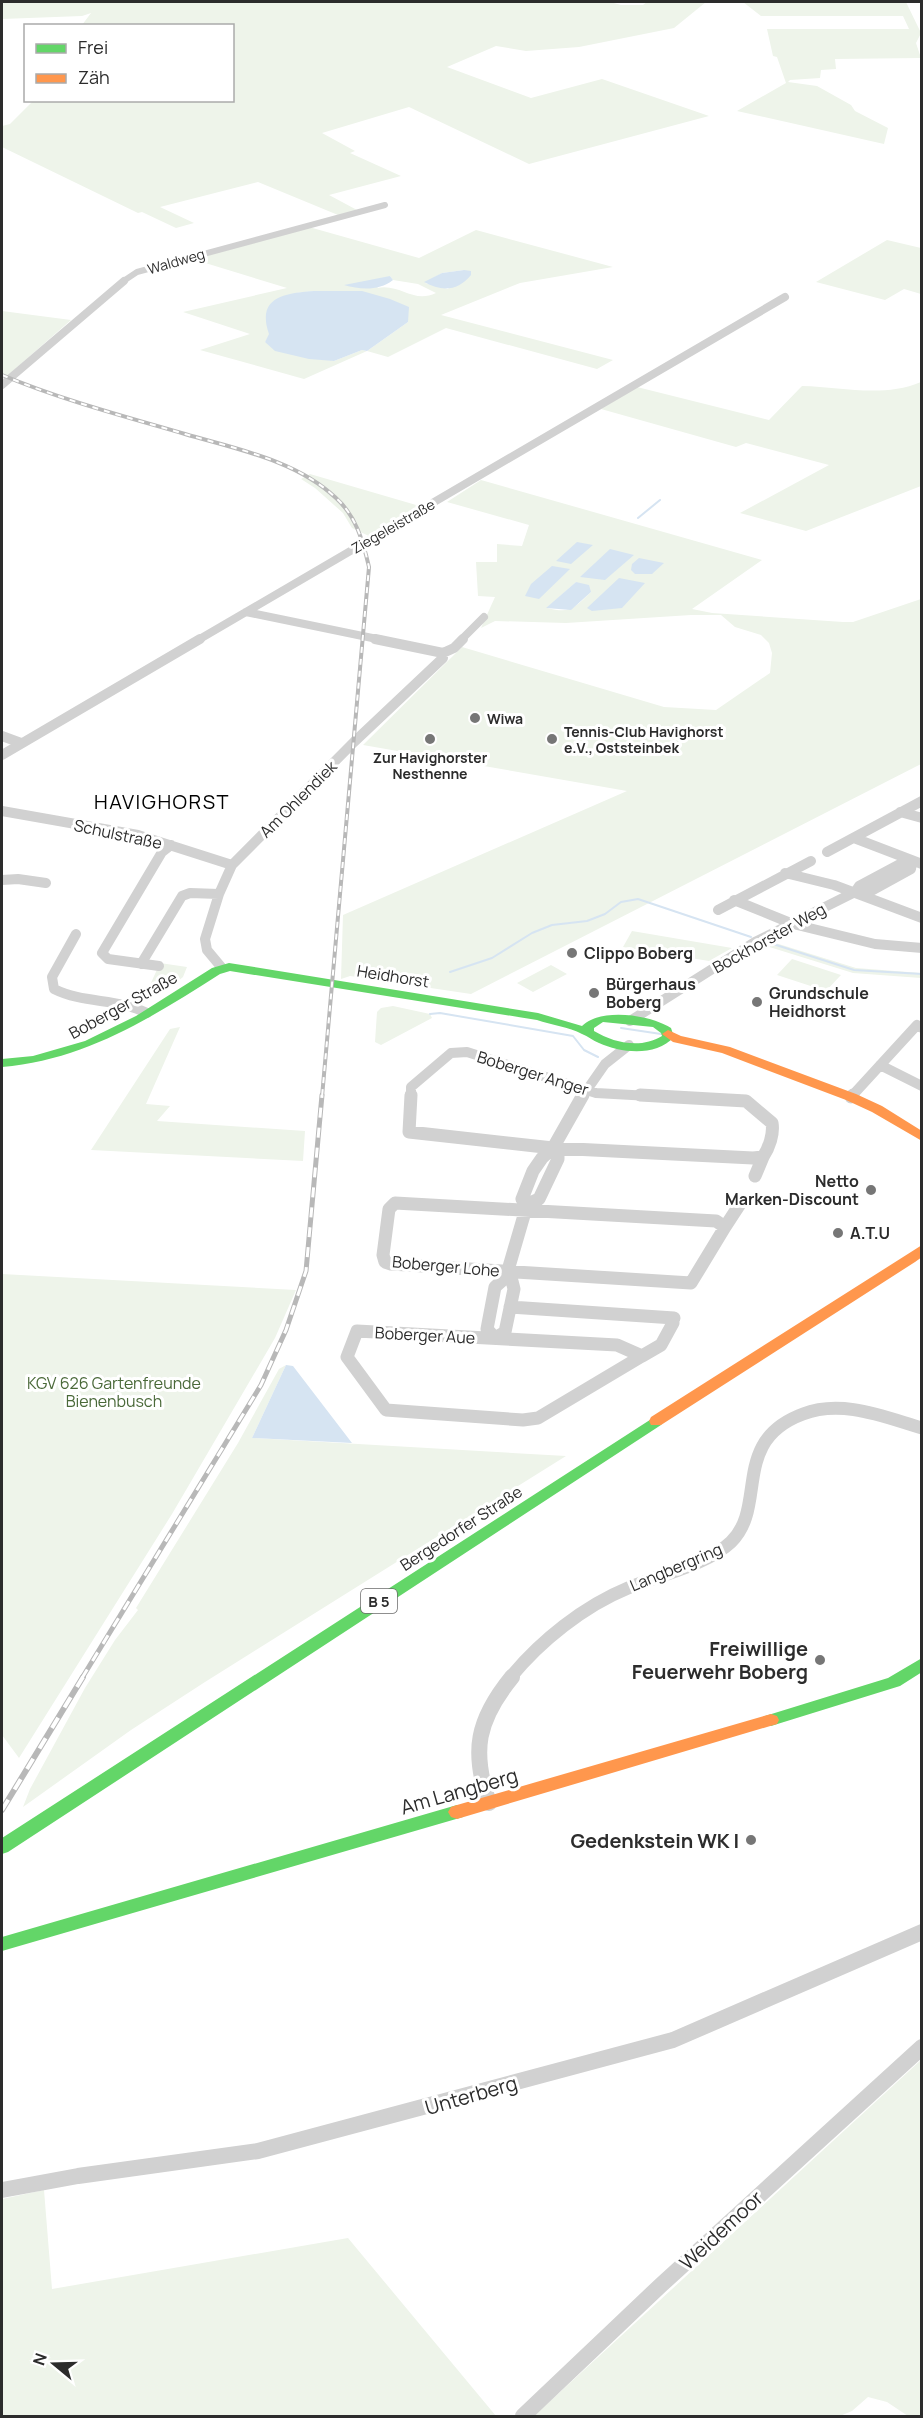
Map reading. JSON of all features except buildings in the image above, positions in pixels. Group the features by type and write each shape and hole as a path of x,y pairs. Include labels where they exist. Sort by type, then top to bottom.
{"street":[{"name":"Waldweg","path":"2,385 128,277 137,272 385,205"},
{"name":"Ziegeleistraße","path":"2,755 785,297"},
{"path":"246,612 443,653"},
{"name":"Am Ohlendiek","path":"222,968 209,953 205,943 219,894 232,865 354,742 443,658 443,653 454,648 483,617"},
{"path":"2,736 21,743"},
{"path":"827,852 921,801"},
{"name":"Schulstraße","path":"2,811 138,835 232,865"},
{"path":"900,812 921,818"},
{"path":"854,838 917,863"},
{"path":"159,966 108,959 102,953 162,852 171,845"},
{"path":"718,910 785,873 812,861"},
{"name":"Bockhorster Weg","path":"630,1021 656,1007 686,984 744,949 855,892 871,891 911,869 917,863"},
{"path":"785,873 855,892 921,918"},
{"path":"2,880 18,879 46,883"},
{"path":"141,964 182,896 193,893 219,894"},
{"path":"734,900 793,924 875,944 921,948"},
{"path":"76,934 52,977 54,989 77,1000 129,1004 147,1013"},
{"name":"Boberger Straße","path":"2,1063 38,1061 77,1051 101,1040 222,968"},
{"name":"Heidhorst","path":"222,968 254,970 590,1026 606,1018 656,1024"},
{"path":"656,1007 652,1015 656,1024 664,1028 665,1039"},
{"name":"Heidhorst","path":"590,1026 593,1038 607,1042 648,1047 665,1039 699,1044 737,1054 814,1085 851,1097 877,1109 921,1137"},
{"path":"851,1097 917,1026 921,1028"},
{"path":"606,1063 609,1054 607,1042"},
{"path":"506,1274 512,1281 514,1289 505,1332 495,1338 487,1329 495,1287 506,1274 526,1207 539,1199 558,1159 558,1153 553,1149 586,1091 606,1063 629,1045"},
{"name":"Boberger Anger","path":"755,1176 766,1153 773,1130 772,1123 746,1101 586,1091 467,1052 452,1053 411,1087 409,1132 553,1149 763,1157"},
{"path":"880,1065 921,1086"},
{"name":"Boberger Lohe","path":"725,1227 716,1221 526,1207 395,1203 391,1204 389,1209 383,1255 385,1262 392,1264 506,1274 691,1283 740,1204"},
{"name":"Bergedorfer Straße","path":"2,1847 747,1362 916,1257 921,1249"},
{"name":"Boberger Aue","path":"510,1307 674,1320 661,1345 538,1418 523,1420 386,1410 347,1357 357,1331 617,1345 642,1356"},
{"name":"Langbergring","path":"489,1803 479,1769 480,1736 497,1696 518,1669 557,1630 615,1593 716,1553 732,1542 743,1526 756,1461 768,1439 798,1416 827,1408 853,1409 921,1428"},
{"name":"Am Langberg","path":"2,1944 877,1688 894,1682 921,1664"},
{"name":"Unterberg","path":"2,2190 78,2176 258,2151 673,2040 921,1932"},
{"name":"Weidemoor","path":"523,2416 670,2277 921,2047"}],"green space":[{"path":"2,2 610,2 621,5 643,5 647,2 706,2 674,28 579,47 526,51 496,46 447,67 531,98 602,79 709,116 529,164 409,107 322,133 355,151 350,153 401,176 329,195 357,210 338,215 258,182 160,207 194,223 176,228 142,212 138,213 2,147 2,126 10,124 32,102 234,102 234,24 83,24 91,13 82,16 2,19"},
{"path":"743,2 906,2 921,33 916,43 921,58 835,59 836,69 821,70 820,78 788,82 817,86 851,105 855,111 888,128 884,144 737,111 786,83 777,57 773,56 767,29 909,29 903,16 761,16"},
{"path":"309,227 419,258 476,230 613,267 520,283 441,315 613,360 597,369 446,328 388,357 367,351 304,379 200,350 250,334 183,312 287,288 189,258","holes":["464,270 448,289 425,283 442,273","390,276 393,280 418,284 436,293 420,296 393,288 377,288","335,292 408,322 367,351 362,350 334,361 265,342 296,293"]},
{"path":"887,240 921,248 921,294 904,289 885,300 816,282"},
{"path":"2,311 71,320 7,376 2,373"},
{"path":"921,382 921,486 806,531 740,513 829,465 746,443 736,447 601,409 637,387 769,420 802,386 877,391 907,387"},
{"path":"310,474 423,507 371,537 352,528 343,513 315,488 301,479"},
{"path":"481,480 762,560 692,609 712,613 853,622 921,599 921,764 471,994 350,976 341,979 343,915 627,791 363,745 462,647 664,707 716,710 770,673 772,653 769,643 761,635 735,627 721,615 566,623 495,621 481,628 495,597 478,596 476,562 497,562 497,544 522,546 529,525 447,502","holes":["576,582 591,592 567,610 547,608"]},
{"path":"632,931 732,948 709,961 623,947"},
{"path":"769,941 856,968 921,973 921,978 853,973 763,945"},
{"path":"792,959 841,975 826,991 777,975"},
{"path":"160,963 187,967 183,977 171,987 150,985"},
{"path":"551,965 567,974 533,992 517,983"},
{"path":"393,1006 430,1014 432,1018 381,1045 375,1042 377,1012 381,1008"},
{"path":"180,1027 146,1104 170,1106 157,1121 305,1131 303,1161 91,1150 170,1029"},
{"name":"KGV 626 Gartenfreunde Bienenbusch","path":"2,1274 296,1290 275,1338 172,1514 19,1758 2,1735"},
{"path":"286,1365 252,1438 566,1456 205,1682 131,1730 23,1807 30,1789 85,1688 115,1640 138,1610 136,1608 238,1443 279,1369"},
{"path":"921,2060 921,2416 908,2416 887,2402 868,2397 852,2411 840,2416 534,2416"},
{"path":"44,2190 52,2289 348,2238 496,2416 2,2416 2,2199"}],"water":[{"path":"471,271 471,275 455,287 443,288 424,282 442,273"},
{"path":"390,276 393,280 376,288 363,289 344,285"},
{"path":"362,291 390,299 409,307 408,322 367,351 362,350 334,361 309,359 275,351 265,342 269,334 266,312 270,305 276,299 293,293"},
{"path":"577,542 593,545 571,564 556,561"},
{"path":"610,549 634,555 605,580 580,577"},
{"path":"639,558 664,563 652,574 635,574 631,570 632,564"},
{"path":"552,566 570,569 539,599 525,596 531,584"},
{"path":"619,578 645,583 622,608 592,611 587,608"},
{"path":"576,582 589,585 591,592 571,610 546,608"},
{"path":"286,1365 293,1366 352,1443 252,1438"}],"waterway":[{"path":"638,518 660,500"},
{"path":"450,972 492,958 532,933 552,925 587,921 605,914 621,902 638,899 751,937"},
{"path":"770,943 854,970 922,974"},
{"path":"430,1014 440,1013 573,1036 584,1050 598,1057"},
{"path":"621,1028 661,1034"}],"railway":[{"path":"2,375 70,400 265,457 284,465 303,474 336,498 349,513 358,530 369,567 322,1097"},
{"path":"82,1678 261,1385 286,1330 306,1271 322,1095"},
{"path":"2,1810 83,1677"}],"traffic: fast":[{"path":"2,1063 62,1053 89,1044 140,1019 216,971 229,967 538,1017 587,1031"},
{"path":"612,1018 656,1024 667,1031 668,1037 650,1046 628,1047 606,1042 588,1032 588,1026 600,1019 612,1018"},
{"path":"2,1847 656,1421"},
{"path":"771,1720 894,1682 922,1664"},
{"path":"2,1944 457,1812"}],"traffic: slow":[{"path":"668,1034 677,1039 726,1050 851,1097 877,1109 922,1137"},
{"path":"656,1421 910,1259 922,1249"},
{"path":"457,1812 771,1720"}],"place":[{"name":"Wiwa","path":"475,718"},
{"name":"Zur Havighorster Nesthenne","path":"430,739"},
{"name":"Tennis-Club Havighorst e.V., Oststeinbek","path":"552,739"},
{"name":"Clippo Boberg","path":"572,953"},
{"name":"Bürgerhaus Boberg","path":"594,993"},
{"name":"Grundschule Heidhorst","path":"757,1002"},
{"name":"Netto Marken-Discount","path":"871,1190"},
{"name":"A.T.U","path":"838,1233"},
{"name":"Freiwillige Feuerwehr Boberg","path":"820,1660"},
{"name":"Gedenkstein WK I","path":"751,1840"}],"district":[{"name":"HAVIGHORST","path":"162,801"}]}
